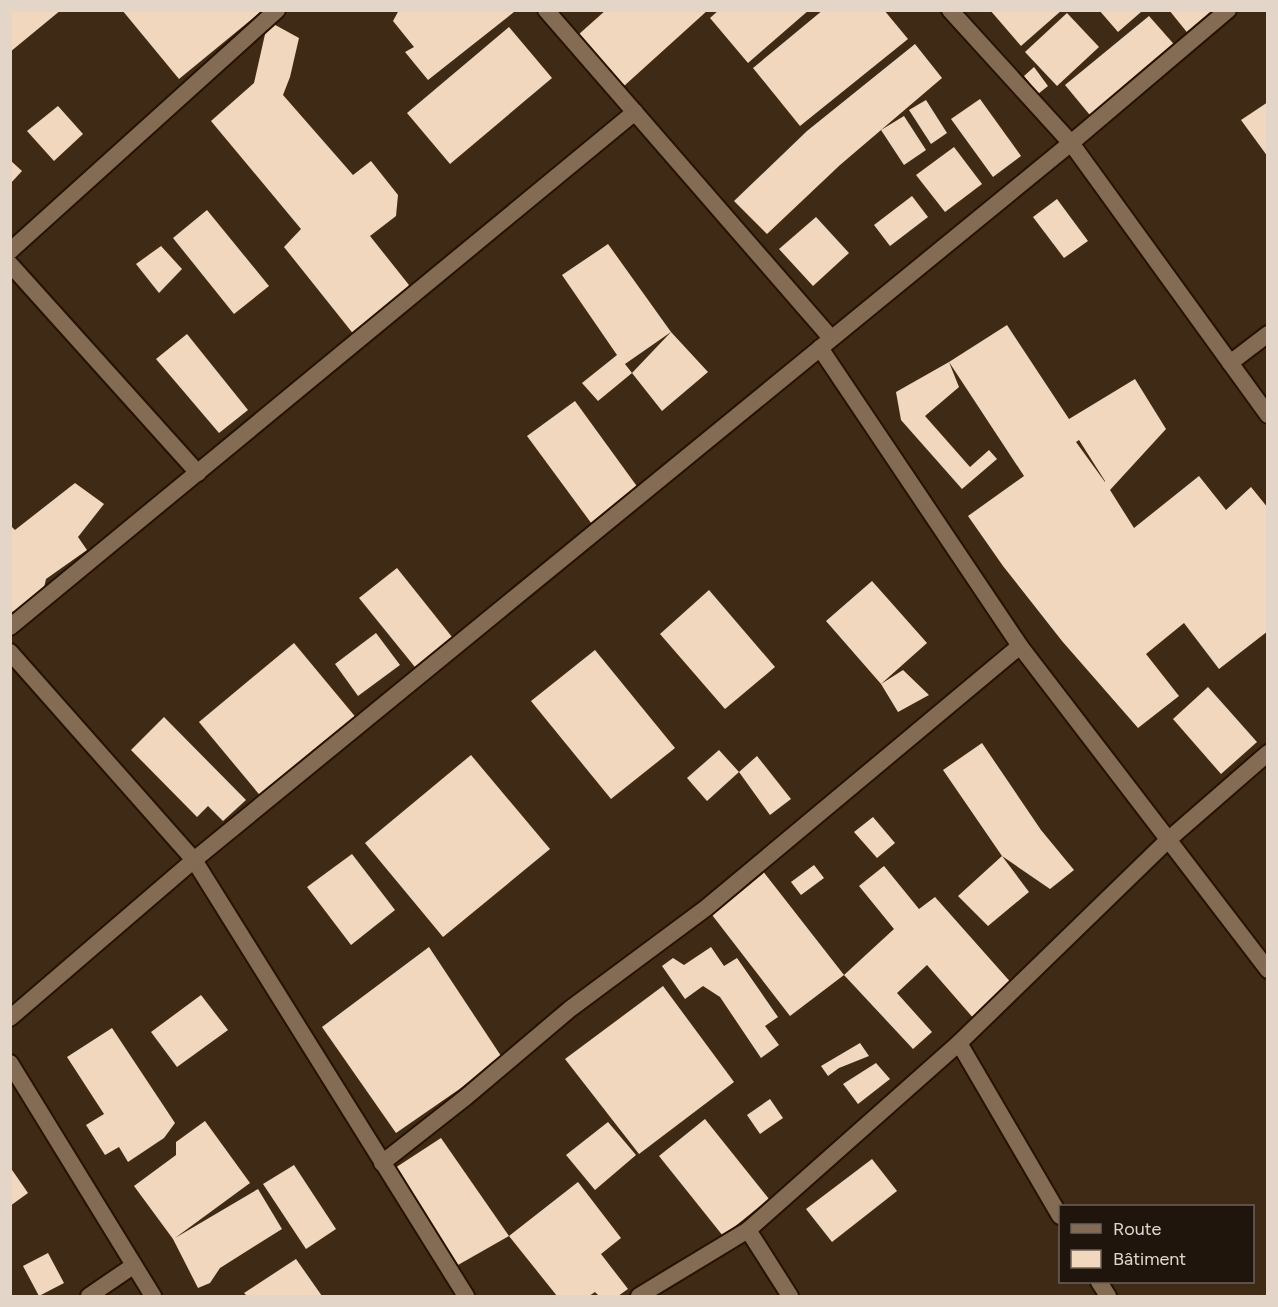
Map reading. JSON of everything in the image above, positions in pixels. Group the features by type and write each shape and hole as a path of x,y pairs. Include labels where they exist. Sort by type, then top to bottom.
{"street":[{"path":"10,251 277,10"},
{"path":"546,10 635,112 826,343 1020,646 1268,970"},
{"path":"950,10 1071,143 1268,415"},
{"path":"10,1018 194,860 1071,143 1228,10"},
{"path":"10,627 635,112"},
{"path":"10,264 198,473"},
{"path":"1230,363 1268,334"},
{"path":"382,1163 466,1097 570,1009 706,908 1020,646"},
{"path":"10,652 194,860 466,1296"},
{"path":"639,1296 748,1230 959,1043 1168,840 1268,753"},
{"path":"959,1043 1059,1214"},
{"path":"10,1064 153,1296"},
{"path":"748,1230 790,1296"},
{"path":"89,1296 133,1266"}],"building":[{"path":"10,10 61,10 10,52"},
{"path":"122,10 263,10 179,79"},
{"path":"399,10 513,10 514,12 428,80 405,52 414,47 393,21"},
{"path":"606,10 708,10 624,86 578,35"},
{"path":"719,10 809,10 748,63 710,18"},
{"path":"823,10 884,10 908,39 800,126 753,68"},
{"path":"990,10 1062,10 1021,46"},
{"path":"1099,10 1140,10 1141,12 1118,32"},
{"path":"1169,10 1222,10 1190,36"},
{"path":"1067,13 1099,47 1057,86 1025,52"},
{"path":"1149,16 1179,50 1094,120 1065,85"},
{"path":"268,21 299,38 290,77 283,95 353,175 371,161 398,195 396,216 370,236 409,285 384,322 359,341 284,247 301,229 211,121 254,83"},
{"path":"509,27 552,78 450,164 407,113"},
{"path":"915,44 942,78 840,165 767,234 734,201 807,131"},
{"path":"1034,67 1048,86 1038,94 1024,76"},
{"path":"980,99 1021,156 993,177 951,119"},
{"path":"926,100 947,133 931,144 909,110"},
{"path":"1268,102 1268,157 1241,120"},
{"path":"58,106 83,134 54,161 27,131"},
{"path":"904,116 926,150 904,165 881,130"},
{"path":"954,147 982,184 945,212 916,175"},
{"path":"10,160 22,171 10,184"},
{"path":"912,196 928,217 890,246 874,225"},
{"path":"1057,199 1088,241 1064,258 1033,217"},
{"path":"207,210 269,286 234,314 173,238"},
{"path":"816,217 849,253 813,286 779,249"},
{"path":"608,244 671,332 625,364 632,373 598,401 582,383 617,355 562,275"},
{"path":"161,246 182,269 159,293 136,264"},
{"path":"1007,325 1069,419 1135,379 1166,429 1110,490 1134,528 1199,476 1226,510 1251,487 1268,508 1268,631 1219,669 1184,623 1146,654 1179,696 1138,728 1062,641 1003,566 968,516 1024,476 949,362","holes":["1079,440 1105,482 1076,442"]},
{"path":"671,332 708,372 662,411 632,373"},
{"path":"187,334 248,410 219,433 156,359"},
{"path":"949,362 959,387 925,416 970,467 989,450 997,459 962,489 901,420 896,392"},
{"path":"575,401 644,496 597,531 527,436"},
{"path":"75,483 104,504 78,537 87,550 46,579 43,592 20,611 10,612 10,525 15,530"},
{"path":"397,568 460,647 423,677 359,598"},
{"path":"872,581 927,643 881,684 826,621"},
{"path":"709,590 775,667 725,709 660,634"},
{"path":"376,633 400,665 358,696 335,664"},
{"path":"294,643 358,720 263,799 199,722"},
{"path":"595,650 675,748 611,799 531,701"},
{"path":"903,670 929,695 898,712 881,684"},
{"path":"1208,687 1257,742 1221,774 1173,719"},
{"path":"164,717 246,800 223,821 208,806 197,817 131,750"},
{"path":"982,743 1041,830 1074,870 1050,889 1002,856 943,770"},
{"path":"719,750 739,772 707,801 687,778"},
{"path":"471,755 550,849 443,937 365,843"},
{"path":"757,756 791,799 770,815 739,772"},
{"path":"873,817 895,843 877,858 854,832"},
{"path":"352,854 395,910 351,945 307,887"},
{"path":"1002,856 1029,892 988,926 958,896"},
{"path":"814,865 824,878 801,895 791,882"},
{"path":"884,866 919,909 935,897 1014,986 975,1020 927,965 897,993 932,1032 913,1049 844,975 894,929 859,886"},
{"path":"762,870 844,975 790,1016 709,911"},
{"path":"429,947 503,1059 396,1133 322,1027"},
{"path":"711,947 724,966 737,958 778,1017 765,1026 779,1045 761,1058 720,997 703,986 685,999 662,966 673,958 684,965"},
{"path":"663,986 734,1082 639,1154 565,1059"},
{"path":"201,995 228,1030 177,1067 151,1032"},
{"path":"112,1028 175,1123 164,1138 128,1162 119,1147 105,1155 86,1125 104,1114 67,1057"},
{"path":"860,1043 869,1056 839,1068 828,1076 821,1066"},
{"path":"876,1063 890,1079 858,1104 843,1084"},
{"path":"770,1099 783,1118 760,1134 747,1115"},
{"path":"705,1119 769,1199 723,1236 659,1156"},
{"path":"205,1121 250,1183 175,1238 258,1189 282,1229 220,1268 210,1283 198,1288 173,1239 134,1186 176,1155 176,1142"},
{"path":"608,1122 636,1155 595,1190 566,1155"},
{"path":"441,1138 509,1236 458,1265 395,1168"},
{"path":"872,1159 897,1191 832,1242 806,1209"},
{"path":"294,1165 336,1229 306,1249 263,1184"},
{"path":"10,1167 28,1193 10,1206"},
{"path":"578,1182 621,1238 601,1254 628,1289 618,1296 599,1296 595,1292 589,1296 557,1296 509,1236"},
{"path":"48,1253 64,1283 39,1296 23,1266"},
{"path":"296,1259 322,1296 247,1296 244,1293"}]}
